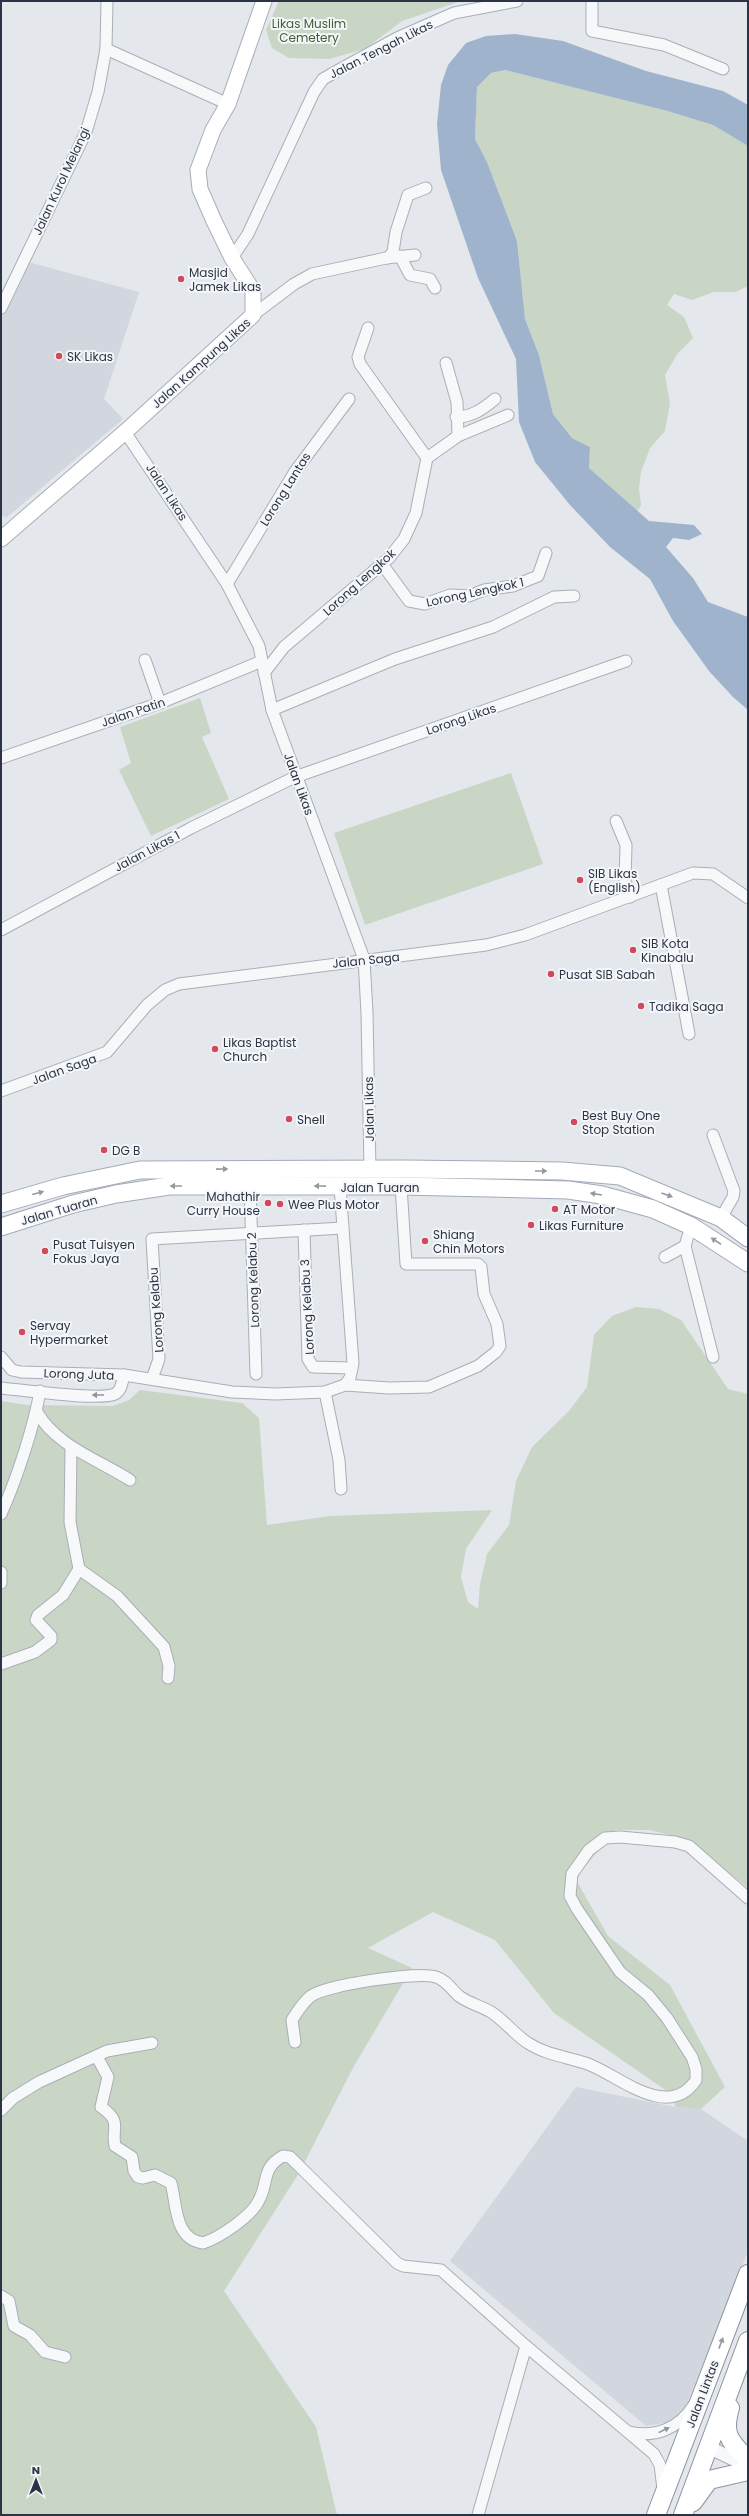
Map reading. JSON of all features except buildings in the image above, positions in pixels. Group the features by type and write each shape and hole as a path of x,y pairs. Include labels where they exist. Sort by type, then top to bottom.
{"highway":[{"name":"Jalan Lintas","path":"657,2515 662,2498 748,2274"},
{"name":"Jalan Lintas","path":"684,2515 733,2378 748,2341"},
{"path":"733,2378 735,2390 726,2428 728,2437 748,2460"},
{"path":"657,2515 681,2465 695,2450 708,2448"},
{"path":"684,2515 709,2480 748,2471"}],"main road":[{"name":"Jalan Kampung Likas","path":"1,539 125,432 253,315 253,292 232,258 200,189 198,170 213,130 228,104 264,1"},
{"name":"Jalan Tuaran","path":"1,1204 63,1186 140,1170 562,1171 620,1176 721,1218 748,1238"},
{"path":"370,1170 378,1180 524,1182 543,1189"},
{"name":"Jalan Tuaran","path":"1,1227 73,1204 146,1189 169,1186 401,1186 568,1190 615,1198 653,1209 691,1226 748,1263"}],"street":[{"name":"Jalan Kurol Melangi","path":"1,308 86,132 98,92 106,49 108,1"},
{"name":"Jalan Tengah Likas","path":"232,258 248,234 314,92 323,79 397,38 454,13 518,1"},
{"path":"592,1 592,31 664,45 723,69"},
{"path":"106,49 228,104"},
{"path":"388,258 393,252 396,232 408,195 426,188"},
{"path":"253,315 294,284 312,274 388,258 415,255"},
{"path":"400,256 410,275 430,279 435,288"},
{"path":"368,328 360,350 360,364 427,458 458,436 508,415"},
{"path":"446,363 457,402 456,417 458,436"},
{"name":"Lorong Lantas","path":"227,584 306,455 349,399"},
{"path":"456,417 466,417 484,409 495,399"},
{"name":"Jalan Likas","path":"125,432 227,584 258,646 262,661 266,690 272,710 295,777 364,959 367,1013 370,1170"},
{"name":"Lorong Lengkok","path":"264,673 284,647 382,564 394,552 411,527 427,458"},
{"name":"Lorong Lengkok 1","path":"382,564 409,601 425,604 450,595 469,596 484,590 526,582 538,576 546,553"},
{"path":"272,710 395,660 493,627 554,598 574,596"},
{"path":"146,660 160,703"},
{"name":"Jalan Patin","path":"1,758 160,703 262,661"},
{"name":"Lorong Likas","path":"295,777 626,661"},
{"name":"Jalan Likas 1","path":"1,930 191,828 295,777"},
{"path":"616,821 626,845 628,857 625,882 630,897"},
{"name":"Jalan Saga","path":"1,1091 92,1059 107,1052 147,1005 165,990 179,984 364,959 416,956 507,941 693,874 713,874 748,898"},
{"path":"661,885 689,1034"},
{"path":"713,1135 734,1191 733,1197 721,1218"},
{"name":"Lorong Kelabu 2","path":"250,1186 256,1374"},
{"path":"124,1375 249,1394 325,1392 345,1385 389,1388 429,1387 478,1366 500,1346 497,1324 484,1294 481,1268 478,1264 406,1264 401,1186"},
{"path":"340,1187 352,1368 350,1378 345,1385"},
{"path":"691,1226 685,1246 713,1357"},
{"path":"252,1233 343,1228"},
{"name":"Lorong Kelabu 3","path":"304,1230 308,1359 313,1367 352,1368"},
{"name":"Lorong Kelabu","path":"152,1379 160,1359 152,1240 252,1233"},
{"path":"665,1257 685,1246"},
{"name":"Lorong Juta","path":"1,1357 12,1370 22,1372 124,1375 122,1386 114,1394 76,1395 1,1388"},
{"path":"1,1514 10,1493 37,1412 40,1391"},
{"path":"325,1392 340,1460 341,1489"},
{"path":"37,1412 49,1429 71,1447 130,1480"},
{"path":"1,1664 29,1655 51,1640 51,1636 36,1620 38,1615 63,1595 79,1569 70,1522 71,1447"},
{"path":"79,1569 117,1596 164,1647 169,1666 168,1678"},
{"path":"1,1572 1,1583"},
{"path":"295,2042 292,2020 311,1996 326,1989 426,1975 446,1982 460,1996 490,2012 528,2043 544,2051 590,2065 640,2092 664,2096 684,2093 696,2080 696,2069 692,2057 667,2018 648,1995 620,1972 599,1944 570,1896 572,1874 589,1850 605,1838 620,1837 675,1842 688,1846 748,1898"},
{"path":"1,2110 13,2098 39,2082 115,2048 152,2043"},
{"path":"97,2057 108,2077 101,2108 112,2117 115,2125 115,2146 132,2157 134,2171 138,2177 143,2178 155,2175 171,2184 176,2219 190,2238 203,2243 237,2223 255,2207 260,2200 264,2180 273,2161 283,2156 290,2157 397,2263 403,2266 441,2270 526,2346 658,2459 663,2481 662,2498"},
{"path":"1,2296 9,2301 14,2326 30,2335 45,2352 65,2357"},
{"path":"478,2515 526,2346"},
{"path":"626,2431 648,2435 668,2429 690,2411 703,2390"},
{"path":"708,2448 748,2466"}],"shaded area":[{"name":"SK Likas","path":"28,262 139,292 104,399 123,419 6,518 1,515 1,313"},
{"path":"576,2087 675,2107 701,2109 748,2141 748,2251 687,2404 670,2422 646,2426 450,2261"}],"green space":[{"name":"Likas Muslim Cemetery","path":"279,1 461,1 402,21 365,49 329,59 289,58 272,48 266,30"},
{"path":"505,70 668,110 713,125 748,146 748,286 736,292 714,292 692,300 674,294 667,305 684,317 693,338 678,353 665,375 670,403 665,431 650,448 641,472 639,489 641,505 637,512 589,468 590,447 572,438 553,414 539,355 525,319 517,241 487,162 475,139 477,87 491,73"},
{"path":"200,698 211,733 202,737 229,799 151,836 119,770 131,763 120,727"},
{"path":"511,773 543,864 365,925 334,833"},
{"path":"636,1307 659,1309 681,1320 728,1389 748,1394 748,1888 686,1839 649,1830 616,1830 575,1878 608,1936 670,1985 725,2087 701,2109 675,2107 674,2096 554,2013 495,1940 433,1912 368,1948 412,1968 354,2066 299,2173 224,2291 316,2427 337,2515 1,2515 1,1401 27,1405 113,1406 129,1400 140,1390 242,1403 259,1418 267,1525 330,1516 492,1510 466,1549 461,1577 468,1602 478,1609 480,1584 487,1554 509,1525 516,1481 532,1447 569,1411 587,1387 594,1335 612,1316"}],"water":[{"path":"515,34 563,41 646,71 723,91 748,105 748,146 713,125 668,111 505,70 491,73 477,87 475,139 487,162 517,241 525,319 539,355 553,414 572,438 590,447 589,468 649,521 694,525 702,534 689,540 673,538 666,547 693,578 708,602 748,617 748,710 733,697 709,671 673,621 650,579 610,547 570,505 535,462 519,422 516,359 478,278 441,170 437,124 441,85 448,65 466,43 486,36"}],"place":[{"name":"Masjid Jamek Likas","path":"181,279"},
{"name":"SK Likas","path":"59,356"},
{"name":"SIB Likas (English)","path":"580,880"},
{"name":"SIB Kota Kinabalu","path":"633,950"},
{"name":"Pusat SIB Sabah","path":"551,974"},
{"name":"Tadika Saga","path":"641,1006"},
{"name":"Likas Baptist Church","path":"215,1049"},
{"name":"Shell","path":"289,1119"},
{"name":"Best Buy One Stop Station","path":"574,1122"},
{"name":"DG B","path":"104,1150"},
{"name":"Mahathir Curry House","path":"268,1203"},
{"name":"Wee Plus Motor","path":"280,1204"},
{"name":"AT Motor","path":"555,1209"},
{"name":"Likas Furniture","path":"531,1225"},
{"name":"Shiang Chin Motors","path":"425,1241"},
{"name":"Pusat Tuisyen Fokus Jaya","path":"45,1251"},
{"name":"Servay Hypermarket","path":"22,1332"}]}
